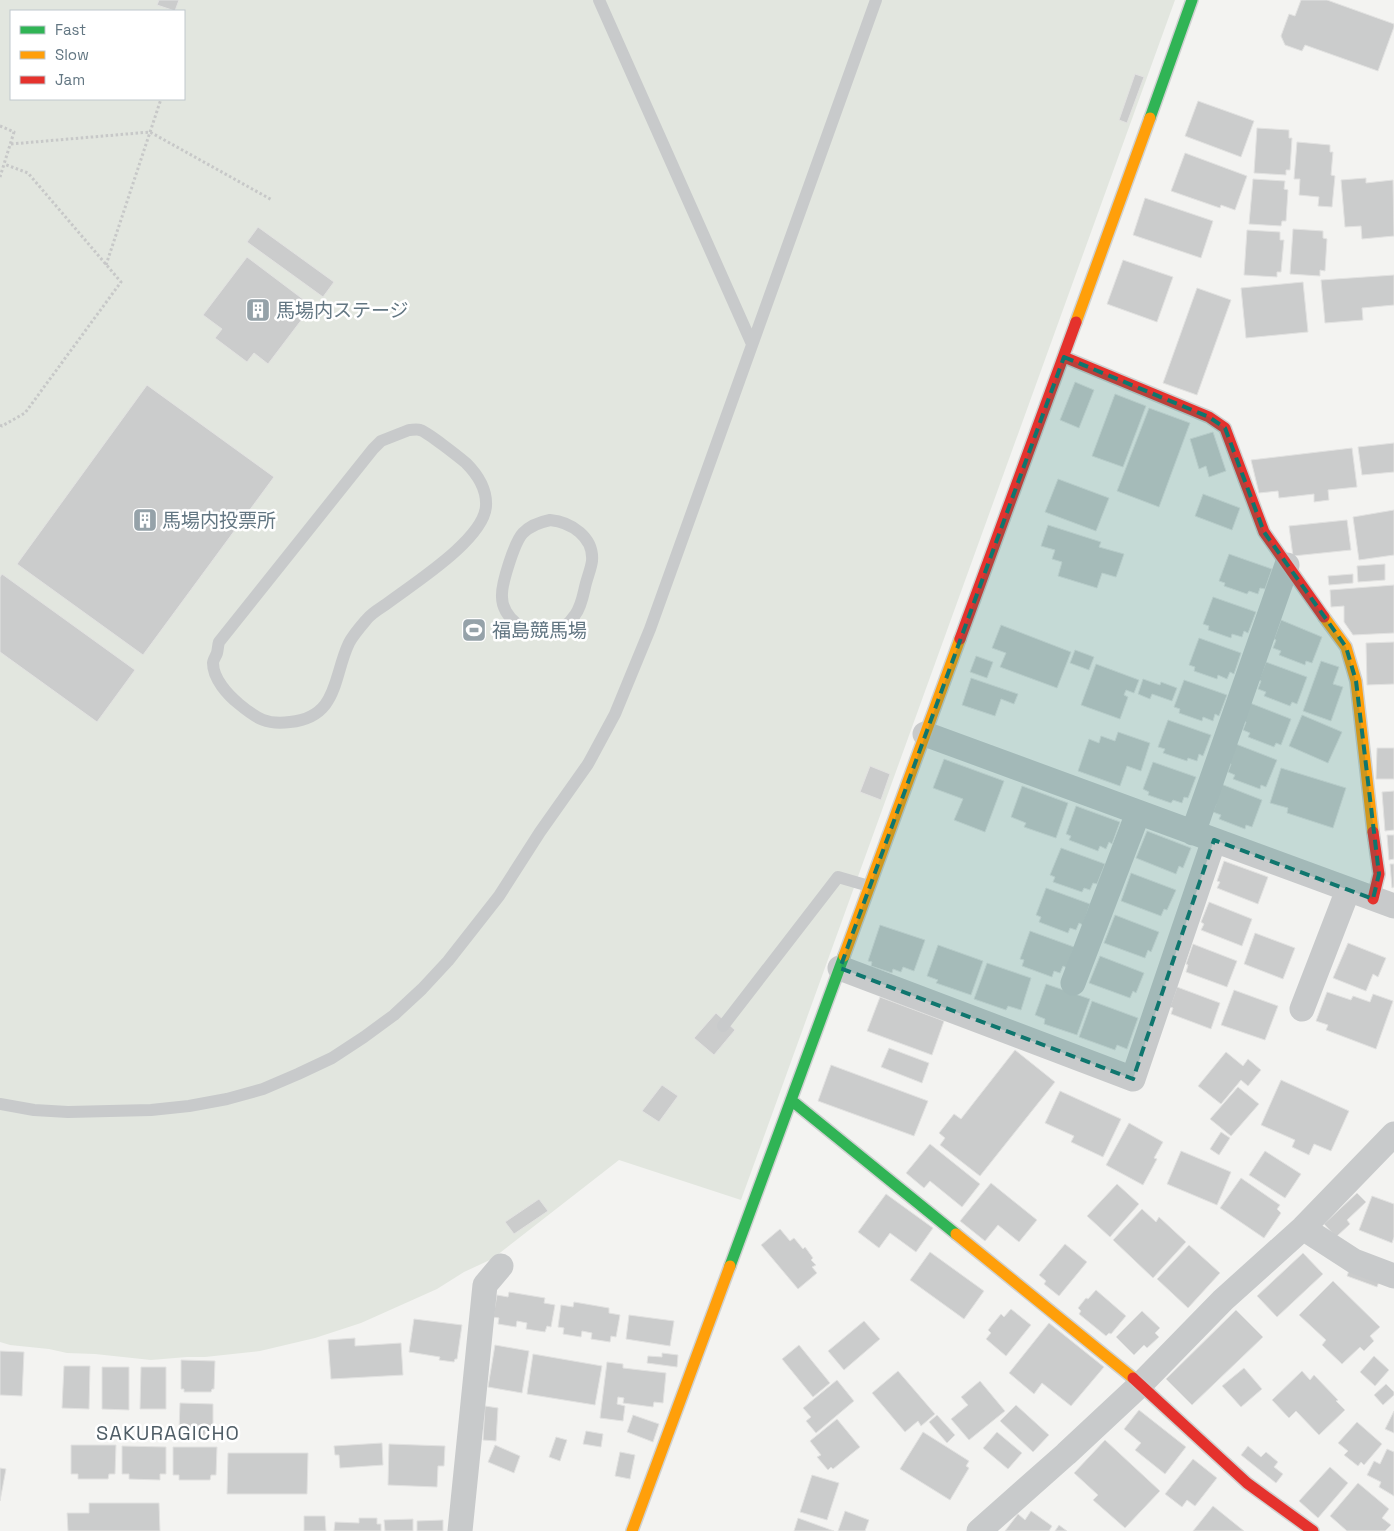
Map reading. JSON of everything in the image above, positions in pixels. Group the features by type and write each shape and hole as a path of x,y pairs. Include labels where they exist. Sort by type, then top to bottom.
{"street":[{"path":"632,1531 1064,358 1192,0"},
{"path":"925,734 1383,902 1371,819 1356,681 1346,647 1264,532 1225,428 1209,417 1064,358"},
{"path":"840,968 1133,1079 1203,837 1287,565"},
{"path":"1073,982 1138,813"},
{"path":"1302,1009 1348,890"},
{"path":"791,1100 1141,1384 1247,1483 1312,1531"},
{"path":"979,1531 1141,1384 1223,1300 1303,1228 1394,1134"},
{"path":"1303,1228 1354,1261 1394,1276"},
{"path":"460,1531 485,1285 501,1266"}],"lane":[{"path":"599,0 752,344"},
{"path":"0,1104 34,1110 68,1112 151,1110 227,1099 263,1089 332,1058 364,1038 422,989 448,961 499,896 540,832 588,764 615,714 650,629 876,0"},
{"path":"409,430 421,430 464,462 478,477 485,494 486,507 481,522 468,540 430,572 368,618 350,642 331,697 322,708 298,721 268,723 253,715 238,703 219,682 213,663 219,642 374,449 381,441 393,435 409,430"},
{"path":"550,520 560,521 579,531 586,539 592,560 580,605 575,616 567,625 556,631 544,634 521,628 511,620 502,598 503,586 517,540 531,526 550,520"},
{"path":"723,1026 838,877 869,886"}],"path":[{"path":"106,265 161,100"},
{"path":"0,126 14,132 0,177"},
{"path":"10,144 150,132 272,200"},
{"path":"0,425 2,426 25,413 121,282 28,173 4,164"}],"highlighted area":[{"path":"1064,357 1209,417 1225,428 1264,532 1346,647 1356,681 1379,874 1373,899 1214,840 1133,1079 840,968"}],"shaded area":[{"name":"福島競馬場","path":"0,0 1175,0 741,1200 619,1160 492,1259 464,1272 437,1289 361,1323 315,1338 260,1351 151,1360 67,1353 0,1342"}],"building":[{"path":"159,0 179,0 175,10 157,5"},
{"path":"1301,0 1327,0 1394,24 1378,71 1305,45 1302,51 1285,45 1281,36 1289,14 1295,16"},
{"path":"1135,74 1144,77 1127,123 1119,120"},
{"path":"1198,101 1254,121 1241,157 1185,136"},
{"path":"1257,128 1289,130 1289,138 1292,138 1290,170 1286,170 1286,175 1254,173"},
{"path":"1297,142 1330,145 1330,152 1333,152 1331,175 1335,176 1332,207 1318,206 1319,197 1299,195 1300,179 1294,179"},
{"path":"1185,153 1247,176 1235,210 1221,205 1220,208 1171,191"},
{"path":"1366,178 1366,183 1393,180 1394,236 1362,239 1361,226 1345,227 1341,180"},
{"path":"1253,179 1285,181 1284,189 1288,190 1286,221 1282,221 1281,226 1249,224"},
{"path":"1145,198 1213,221 1201,258 1133,235"},
{"path":"258,227 334,282 323,297 247,242"},
{"path":"1293,229 1323,231 1323,238 1327,239 1325,271 1320,270 1320,276 1290,274"},
{"path":"1247,230 1280,232 1280,240 1284,240 1281,272 1277,272 1277,277 1244,275"},
{"name":"馬場内ステージ","path":"247,257 312,306 268,364 254,353 247,362 215,338 222,329 203,315"},
{"path":"1123,260 1173,277 1157,322 1107,304"},
{"path":"1394,275 1394,305 1362,308 1363,320 1325,323 1321,280"},
{"path":"1303,282 1308,332 1246,338 1241,288"},
{"path":"1197,288 1231,300 1197,395 1163,383"},
{"path":"1075,382 1094,390 1079,428 1060,420"},
{"name":"馬場内投票所","path":"147,385 274,477 143,655 17,564"},
{"path":"1115,394 1146,406 1123,467 1092,456"},
{"path":"1149,408 1190,423 1159,507 1117,491"},
{"path":"1213,432 1226,471 1209,477 1206,466 1199,469 1190,439"},
{"path":"1394,443 1394,472 1362,475 1358,447"},
{"path":"1352,448 1357,487 1328,490 1329,500 1314,502 1314,494 1279,498 1278,491 1259,493 1251,460"},
{"path":"1058,479 1109,498 1096,531 1045,512"},
{"path":"1203,494 1240,508 1232,530 1195,516"},
{"path":"1394,510 1394,555 1359,560 1353,517"},
{"path":"1347,520 1351,550 1293,556 1289,526"},
{"path":"1048,525 1101,542 1099,547 1124,554 1116,577 1102,573 1097,588 1058,576 1062,562 1052,559 1055,550 1041,546"},
{"path":"1229,554 1272,569 1265,589 1260,588 1258,594 1249,591 1247,594 1224,586 1225,583 1219,581"},
{"path":"1385,564 1385,580 1358,582 1357,566"},
{"path":"2,574 135,670 97,722 0,652 0,577"},
{"path":"1353,574 1353,583 1329,585 1328,576"},
{"path":"1394,585 1394,633 1353,635 1344,622 1344,606 1331,607 1330,590"},
{"path":"1213,597 1256,612 1248,633 1244,631 1242,637 1232,634 1231,638 1208,630 1209,626 1203,624"},
{"path":"1281,620 1322,637 1312,663 1306,661 1305,665 1279,655 1281,651 1273,648 1276,640 1274,639"},
{"path":"1001,625 1071,652 1057,688 1000,667 1006,653 992,648"},
{"path":"1199,638 1241,653 1234,674 1230,672 1227,679 1218,675 1217,679 1194,671 1195,667 1189,665"},
{"path":"1394,642 1394,684 1367,685 1366,643"},
{"path":"1075,650 1094,657 1089,670 1070,663"},
{"path":"976,656 993,662 987,678 970,672"},
{"path":"1321,661 1339,667 1333,684 1343,687 1331,721 1303,711"},
{"path":"1266,662 1307,677 1297,704 1292,702 1290,706 1264,696 1266,692 1258,689 1261,681 1259,680"},
{"path":"1096,664 1139,680 1134,693 1126,690 1124,695 1128,697 1120,719 1081,705"},
{"path":"971,678 1018,694 1014,704 1001,699 995,716 962,705"},
{"path":"1143,679 1160,685 1161,682 1177,688 1172,701 1152,694 1150,699 1138,694"},
{"path":"1184,680 1227,695 1219,716 1215,714 1213,721 1203,717 1202,721 1179,713 1180,709 1174,707"},
{"path":"1250,703 1291,719 1281,745 1276,743 1274,747 1248,737 1250,733 1243,730 1246,722 1243,721"},
{"path":"1302,715 1342,732 1328,763 1289,746"},
{"path":"1168,720 1211,735 1203,756 1199,754 1197,761 1188,758 1187,761 1163,753 1165,749 1158,747"},
{"path":"1118,732 1150,743 1141,771 1127,766 1120,786 1078,771 1089,739 1099,743 1101,736 1115,741"},
{"path":"1236,744 1277,760 1266,787 1261,785 1260,789 1233,779 1235,775 1228,772 1231,764 1228,763"},
{"path":"1377,748 1394,748 1394,779 1376,779"},
{"path":"944,759 1004,781 985,832 954,820 963,799 933,788"},
{"path":"1153,762 1196,777 1188,798 1184,797 1182,803 1173,800 1171,803 1148,795 1149,792 1143,789"},
{"path":"870,766 890,774 881,800 860,792"},
{"path":"1281,768 1346,788 1333,828 1287,813 1288,808 1270,803"},
{"path":"1221,784 1262,800 1252,827 1246,825 1245,829 1219,819 1221,815 1213,812 1216,804 1214,803"},
{"path":"1022,786 1068,803 1056,838 1024,827 1026,823 1011,817"},
{"path":"1394,791 1394,830 1385,831 1382,792"},
{"path":"1076,806 1120,822 1112,844 1109,842 1106,849 1100,846 1098,851 1069,840 1071,836 1066,834"},
{"path":"1147,831 1191,848 1183,868 1179,866 1176,874 1136,858"},
{"path":"1387,835 1394,835 1394,859 1389,860"},
{"path":"1061,848 1105,864 1097,884 1093,883 1090,890 1084,888 1082,892 1053,882 1055,877 1050,875"},
{"path":"1224,861 1268,877 1258,904 1217,888 1220,882 1217,881"},
{"path":"1390,864 1394,864 1394,887 1392,888"},
{"path":"1131,873 1176,890 1167,910 1164,909 1161,916 1121,901"},
{"path":"1046,888 1090,904 1083,925 1079,923 1076,930 1070,928 1068,933 1039,922 1041,917 1036,915"},
{"path":"1209,902 1252,919 1242,946 1201,930 1204,924 1201,922"},
{"path":"1115,915 1159,932 1151,952 1148,950 1145,958 1104,943"},
{"path":"880,925 925,940 914,971 903,967 901,972 893,969 892,973 871,966 872,962 868,961"},
{"path":"1030,931 1074,947 1067,968 1063,966 1060,973 1054,971 1052,977 1022,966 1024,960 1020,959"},
{"path":"1255,933 1295,948 1283,979 1244,964"},
{"path":"1348,943 1386,958 1378,977 1373,974 1366,991 1333,978"},
{"path":"1193,944 1237,961 1227,987 1186,972 1188,965 1186,964"},
{"path":"938,945 983,961 971,995 936,983 938,980 927,976"},
{"path":"1100,956 1144,973 1136,993 1133,991 1130,998 1089,983"},
{"path":"987,963 1031,978 1021,1010 1008,1006 1006,1010 974,999"},
{"path":"1046,984 1090,999 1077,1035 1044,1024 1045,1019 1035,1015"},
{"path":"1177,987 1220,1003 1211,1029 1171,1014 1173,1008 1170,1007"},
{"path":"1234,990 1278,1006 1265,1040 1221,1025"},
{"path":"1327,992 1351,1000 1353,996 1370,1002 1373,994 1393,1001 1376,1049 1326,1030 1328,1025 1316,1021"},
{"path":"880,997 944,1021 932,1055 867,1031"},
{"path":"1092,1001 1138,1018 1127,1049 1117,1045 1115,1050 1079,1037"},
{"path":"716,1013 735,1030 714,1055 694,1038"},
{"path":"889,1048 929,1063 922,1083 881,1067"},
{"path":"1015,1050 1055,1082 980,1176 940,1145 945,1138 939,1133 954,1114 961,1119"},
{"path":"1226,1052 1243,1066 1248,1059 1261,1070 1248,1086 1241,1080 1221,1104 1198,1086"},
{"path":"831,1065 928,1101 914,1136 818,1101"},
{"path":"1281,1080 1349,1111 1331,1151 1314,1144 1309,1155 1292,1147 1295,1140 1261,1125"},
{"path":"662,1085 678,1096 659,1122 642,1111"},
{"path":"1238,1087 1259,1104 1231,1136 1210,1119"},
{"path":"1060,1091 1121,1119 1103,1157 1071,1142 1074,1136 1045,1123"},
{"path":"1129,1123 1163,1142 1154,1158 1157,1159 1143,1185 1106,1165"},
{"path":"1221,1132 1230,1138 1219,1155 1210,1149"},
{"path":"930,1144 980,1184 962,1207 930,1181 924,1188 906,1173"},
{"path":"1181,1151 1231,1172 1217,1205 1167,1184"},
{"path":"1265,1151 1301,1174 1285,1198 1249,1175"},
{"path":"1241,1178 1280,1205 1277,1209 1281,1213 1264,1238 1220,1208"},
{"path":"991,1183 1037,1220 1019,1242 998,1225 985,1241 960,1221"},
{"path":"1117,1184 1139,1204 1110,1237 1087,1216"},
{"path":"1357,1193 1366,1202 1347,1220 1350,1224 1336,1237 1324,1224"},
{"path":"886,1194 933,1228 916,1252 890,1233 879,1248 858,1232"},
{"path":"1372,1196 1394,1204 1394,1237 1392,1243 1359,1230"},
{"path":"539,1199 548,1211 514,1234 505,1222"},
{"path":"1142,1209 1156,1222 1159,1217 1186,1242 1153,1278 1113,1240"},
{"path":"780,1229 790,1241 794,1238 803,1249 805,1247 813,1258 811,1260 816,1265 812,1267 817,1273 798,1289 761,1245"},
{"path":"1065,1244 1087,1262 1059,1296 1044,1284 1046,1281 1039,1275"},
{"path":"1189,1245 1220,1273 1188,1308 1157,1279"},
{"path":"930,1252 984,1291 964,1319 910,1280"},
{"path":"1303,1253 1323,1274 1277,1317 1257,1296"},
{"path":"1350,1268 1380,1279 1377,1287 1347,1276"},
{"path":"1333,1281 1380,1327 1370,1336 1374,1341 1364,1351 1360,1347 1342,1364 1322,1345 1326,1340 1299,1315"},
{"path":"1096,1290 1126,1316 1111,1334 1109,1333 1106,1336 1079,1314 1081,1311 1078,1308"},
{"path":"509,1292 545,1298 544,1303 555,1305 551,1327 547,1326 545,1332 526,1329 527,1323 517,1321 516,1327 498,1324 499,1318 493,1317 497,1295 508,1297"},
{"path":"574,1302 609,1308 609,1313 620,1315 616,1337 611,1336 610,1342 591,1339 592,1333 582,1331 581,1337 563,1334 564,1328 558,1327 561,1305 573,1307"},
{"path":"1011,1309 1031,1325 1006,1356 986,1339 991,1333 988,1330 1001,1314 1004,1317"},
{"path":"1236,1310 1263,1337 1192,1405 1166,1379"},
{"path":"1142,1311 1160,1328 1155,1333 1159,1337 1147,1348 1144,1345 1134,1355 1116,1337"},
{"path":"629,1315 674,1321 670,1346 626,1339"},
{"path":"414,1319 462,1325 457,1359 454,1362 439,1360 440,1357 409,1352"},
{"path":"864,1321 880,1339 844,1370 828,1351"},
{"path":"1049,1323 1104,1367 1071,1406 1042,1383 1034,1394 1009,1373"},
{"path":"355,1338 355,1346 401,1343 403,1375 331,1379 328,1340"},
{"path":"495,1345 529,1351 522,1393 488,1387"},
{"path":"799,1345 830,1383 813,1397 782,1359"},
{"path":"0,1351 24,1352 22,1396 0,1395"},
{"path":"662,1353 678,1355 677,1367 647,1363 648,1356 662,1357"},
{"path":"533,1354 602,1366 595,1405 527,1394"},
{"path":"1374,1356 1389,1370 1375,1386 1360,1372"},
{"path":"181,1360 215,1361 214,1389 211,1392 184,1392 184,1389 181,1389"},
{"path":"607,1362 623,1364 623,1368 666,1373 663,1403 654,1402 653,1407 623,1403 624,1398 618,1397 617,1404 625,1406 623,1421 600,1418"},
{"path":"64,1366 90,1366 89,1409 62,1408"},
{"path":"102,1367 129,1367 129,1410 102,1409"},
{"path":"141,1367 166,1367 166,1409 140,1409"},
{"path":"1244,1368 1262,1389 1241,1407 1222,1386"},
{"path":"898,1371 935,1414 921,1426 918,1421 905,1432 872,1393"},
{"path":"1302,1371 1310,1380 1314,1375 1345,1410 1319,1435 1296,1411 1289,1418 1272,1400"},
{"path":"837,1380 854,1401 816,1433 806,1421 811,1417 803,1408"},
{"path":"980,1381 1005,1411 969,1440 951,1419 968,1405 961,1397"},
{"path":"1386,1384 1394,1392 1394,1395 1383,1405 1374,1395"},
{"path":"180,1403 213,1404 213,1432 210,1432 210,1435 183,1435 183,1432 179,1431"},
{"path":"1016,1405 1049,1435 1033,1452 1000,1421"},
{"path":"485,1406 498,1408 496,1441 483,1440"},
{"path":"1139,1410 1186,1447 1165,1474 1135,1450 1141,1443 1124,1429"},
{"path":"1394,1411 1394,1433 1385,1429"},
{"path":"633,1415 659,1424 653,1442 627,1432"},
{"path":"937,1415 955,1435 947,1443 929,1422"},
{"path":"837,1419 860,1447 833,1469 831,1467 828,1470 817,1457 821,1455 810,1441"},
{"path":"1357,1422 1382,1444 1364,1465 1361,1462 1358,1466 1344,1455 1348,1451 1338,1443"},
{"path":"586,1431 603,1434 601,1447 583,1444"},
{"path":"923,1432 969,1461 966,1466 969,1468 950,1500 900,1469"},
{"path":"997,1432 1022,1453 1008,1469 983,1448"},
{"path":"556,1437 567,1440 560,1461 549,1457"},
{"path":"1105,1440 1160,1491 1125,1528 1093,1500 1098,1495 1074,1473"},
{"path":"382,1443 383,1465 340,1468 339,1455 335,1455 334,1446"},
{"path":"389,1444 445,1446 444,1466 438,1466 437,1487 388,1485"},
{"path":"71,1445 116,1445 115,1474 109,1474 108,1479 78,1479 78,1474 71,1474"},
{"path":"495,1445 520,1456 514,1473 488,1462"},
{"path":"122,1446 166,1447 166,1474 160,1474 160,1480 129,1479 129,1474 122,1474"},
{"path":"1248,1446 1261,1457 1266,1452 1278,1462 1274,1467 1283,1474 1276,1483 1241,1455"},
{"path":"173,1447 217,1447 216,1475 211,1475 210,1480 179,1480 179,1475 173,1475"},
{"path":"1387,1449 1394,1452 1394,1496 1379,1487 1381,1482 1367,1475 1374,1461 1380,1464"},
{"path":"620,1452 635,1455 630,1479 615,1476"},
{"path":"228,1453 308,1453 307,1494 227,1494"},
{"path":"1193,1459 1217,1478 1195,1506 1187,1500 1182,1507 1165,1494"},
{"path":"1330,1467 1348,1483 1318,1518 1299,1501"},
{"path":"0,1468 6,1469 0,1501"},
{"path":"812,1475 839,1483 827,1520 800,1512"},
{"path":"1358,1483 1389,1509 1382,1518 1391,1525 1385,1531 1347,1531 1330,1516"},
{"path":"89,1503 159,1503 160,1531 68,1531 67,1513 89,1513"},
{"path":"1213,1506 1244,1531 1193,1531"},
{"path":"845,1511 869,1520 865,1531 838,1531"},
{"path":"1031,1511 1052,1526 1049,1531 1005,1531 1018,1514 1025,1520"},
{"path":"304,1516 325,1516 326,1531 304,1531"},
{"path":"359,1518 377,1518 377,1524 381,1524 381,1531 334,1531 335,1522 359,1523"},
{"path":"798,1518 834,1531 794,1531"},
{"path":"413,1519 413,1531 385,1531 384,1520"},
{"path":"443,1520 443,1531 417,1531 417,1521"},
{"path":"1059,1525 1067,1531 1055,1531"}],"traffic: fast":[{"path":"1150,118 1192,0"},
{"path":"730,1266 844,956"},
{"path":"791,1100 956,1234"}],"traffic: slow":[{"path":"1076,322 1150,118"},
{"path":"1324,617 1346,647 1356,681 1373,832"},
{"path":"844,956 960,639"},
{"path":"956,1234 1133,1378"},
{"path":"632,1531 730,1266"}],"traffic: jam":[{"path":"960,639 1076,322"},
{"path":"1064,357 1209,417 1225,428 1264,532 1324,617"},
{"path":"1373,832 1379,874 1373,899"},
{"path":"1133,1378 1247,1483 1313,1531"}],"place":[{"name":"馬場内ステージ","path":"258,310"},
{"name":"馬場内投票所","path":"145,520"},
{"name":"福島競馬場","path":"474,630"}],"district":[{"name":"SAKURAGICHO","path":"168,1433"}]}
